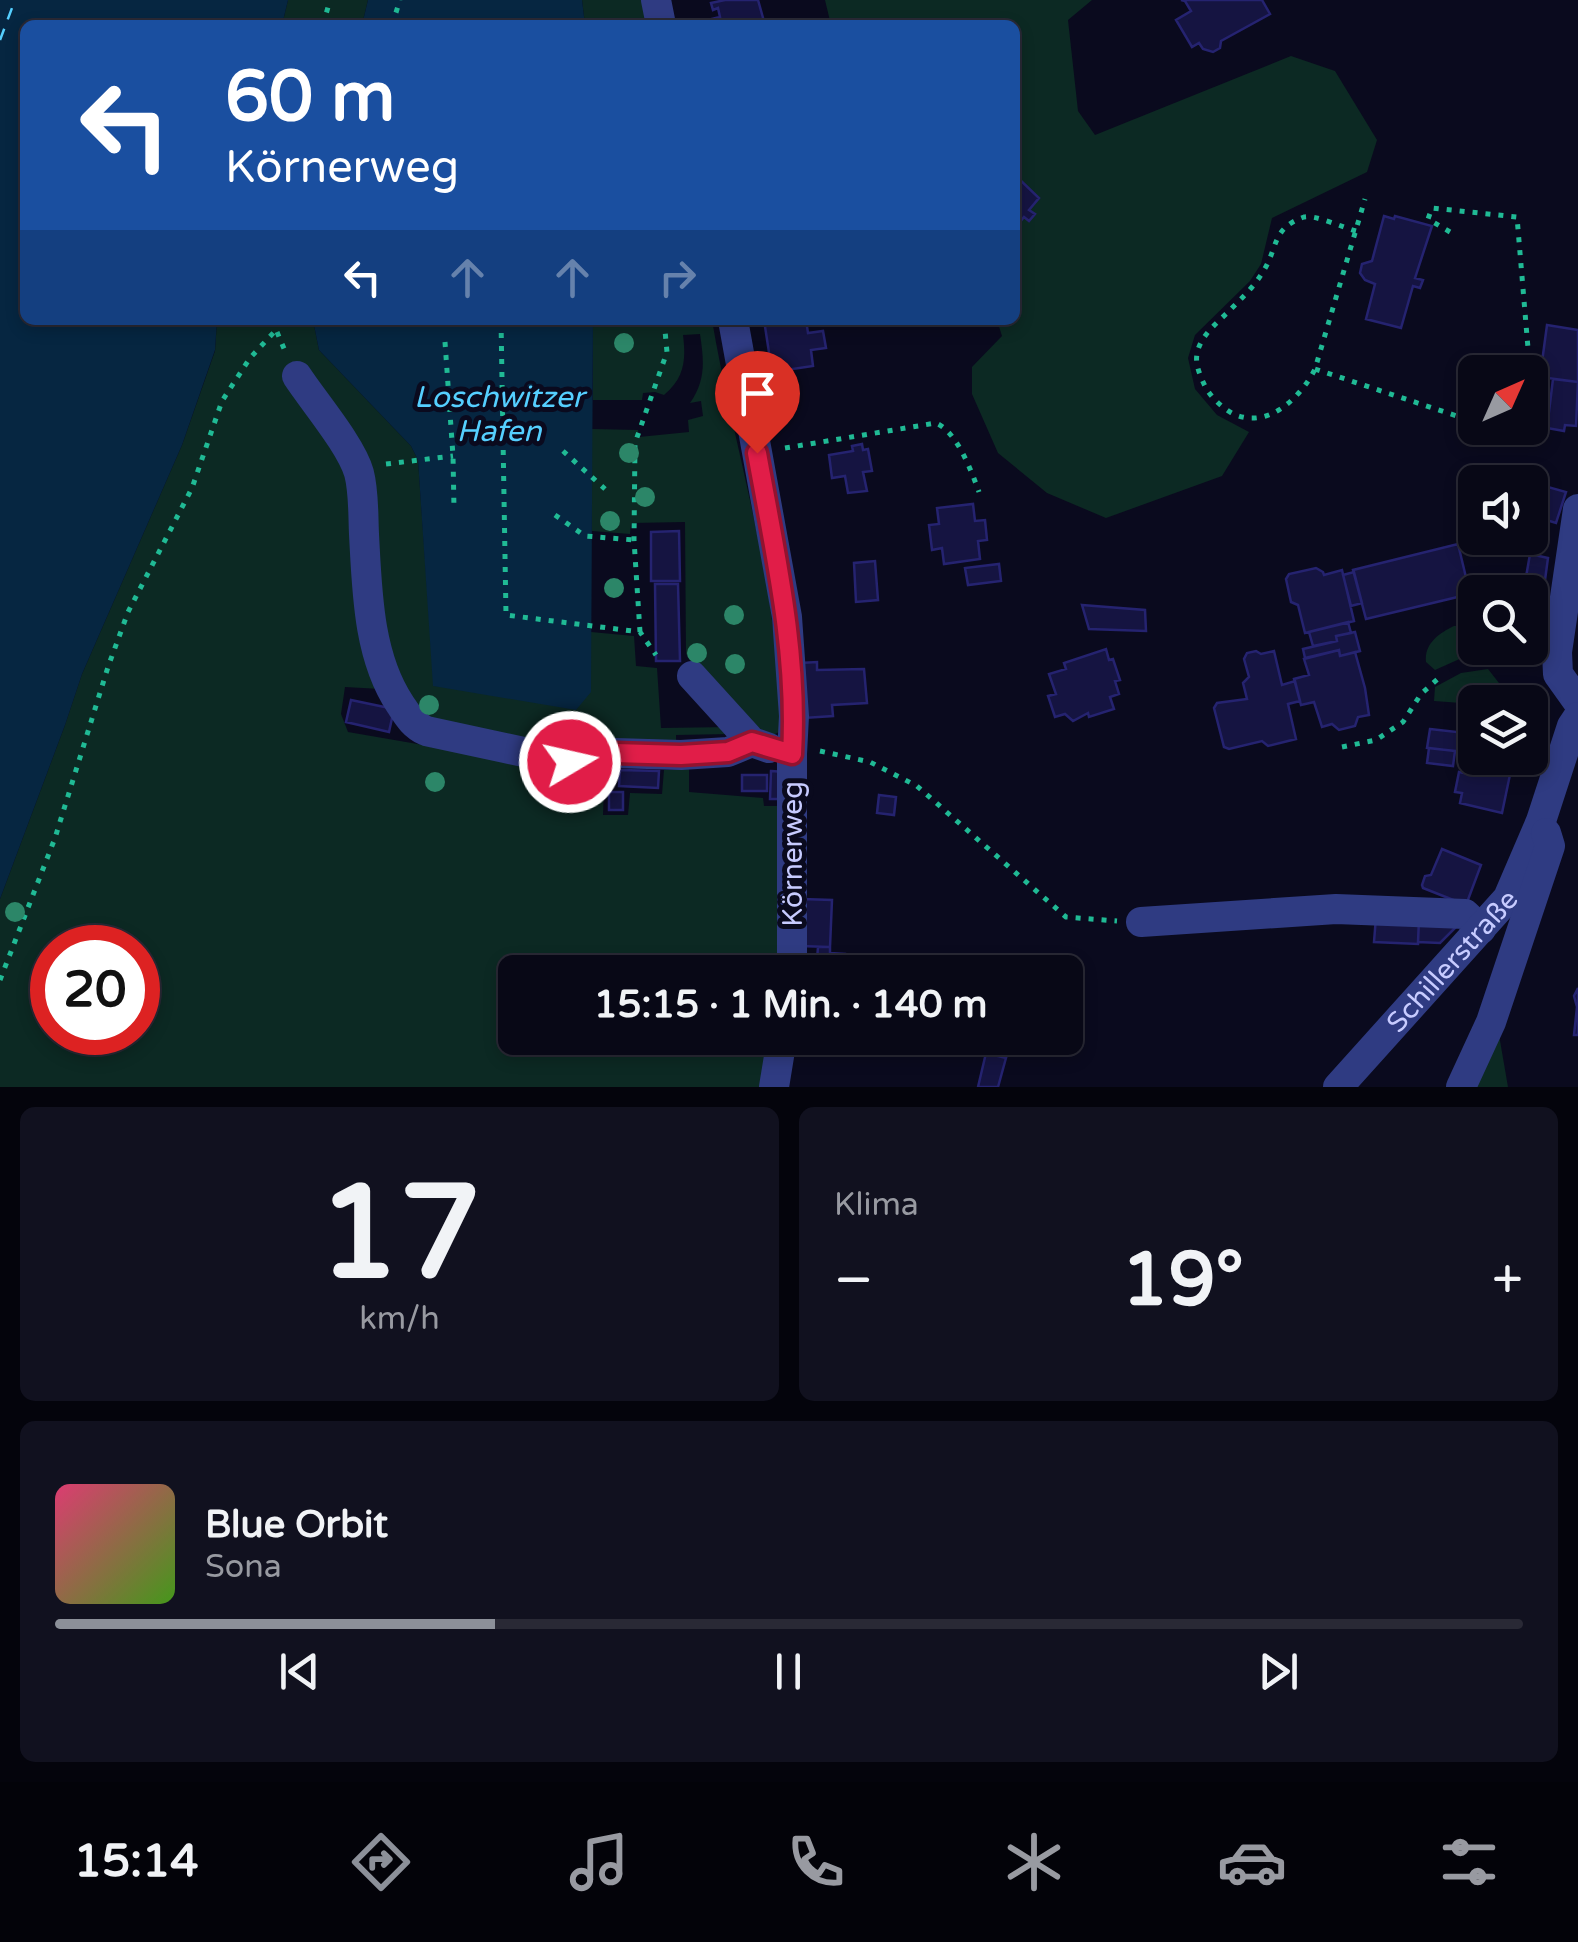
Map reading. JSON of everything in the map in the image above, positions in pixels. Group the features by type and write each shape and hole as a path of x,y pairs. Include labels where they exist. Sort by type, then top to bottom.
{"street":[{"name":"Körnerweg","path":"733,325 787,617 794,716 792,955"},
{"path":"297,376 358,468 373,633 391,690 414,725 426,731 570,762 615,753 728,752 752,742 792,750"},
{"path":"1578,509 1557,652 1558,674 1578,702"},
{"path":"692,676 752,742"},
{"name":"Schillerstraße","path":"1338,1087 1508,898 1541,821 1578,717"},
{"name":"Schillerstraße","path":"1460,1087 1491,1022 1550,846 1541,821"},
{"path":"1132,922 1336,909 1464,914 1481,929"},
{"path":"774,1087 779,1055"}],"path":[{"path":"1356,231 1312,215 1284,230 1275,240 1267,266 1253,288 1204,335 1197,354 1198,371 1207,391 1223,408 1241,418 1256,419 1294,400 1306,387 1315,368 1366,199"},
{"path":"1450,232 1428,219 1432,208 1518,216 1529,355"},
{"path":"274,325 297,376"},
{"path":"501,325 506,616 640,632"},
{"path":"656,655 640,632 634,540 635,443 666,352 664,325"},
{"path":"0,980 55,838 128,612 192,488 222,401 250,358 276,330"},
{"path":"445,342 454,509"},
{"path":"1315,368 1458,416"},
{"path":"757,453 936,423 946,427 970,468 978,492"},
{"path":"562,452 605,489"},
{"path":"418,460 453,456"},
{"path":"555,515 584,536 634,540"},
{"path":"1342,746 1376,740 1403,722 1421,694 1441,676"},
{"path":"792,750 870,762 918,786 1066,917 1132,922"}],"green space":[{"path":"288,0 368,0 363,20 283,20"},
{"path":"582,0 647,0 651,20 584,20"},
{"path":"825,0 1092,0 1068,20 1078,111 1095,135 1291,56 1335,71 1377,140 1367,172 1272,218 1261,264 1250,281 1195,335 1188,358 1195,389 1217,415 1249,432 1222,476 1106,518 1047,493 998,453 972,394 972,367 1002,336 999,325 1020,325 1020,20 830,20"},
{"path":"217,325 314,325 319,350 411,446 418,460 434,686 591,692 591,632 634,636 636,666 657,668 661,728 730,727 730,734 676,735 676,748 572,753 435,727 400,690 344,456 381,689 345,687 341,714 348,732 563,769 613,769 613,785 604,785 603,815 628,815 630,793 662,794 664,770 689,769 689,792 763,798 764,806 779,806 781,955 498,955 498,1055 769,1055 764,1087 0,1087 0,899 82,674 182,445 215,351"},
{"path":"593,325 713,325 765,576 778,680 779,732 771,736 753,724 686,654 685,522 631,523 630,534 592,531 592,429 638,430 639,437 689,432 688,420 703,416 701,401 690,403 702,370 700,334 683,335 682,368 664,395 655,392 643,393 642,400 593,400"},
{"path":"1458,626 1458,660 1435,670 1426,662 1427,650 1438,636"},
{"path":"1488,669 1499,685 1458,685 1458,703 1434,701 1435,687 1461,673"},
{"path":"1498,1029 1508,1087 1469,1087"}],"water":[{"path":"0,0 288,0 283,20 20,20 20,325 217,325 215,350 182,445 82,674 0,899"},
{"path":"368,0 582,0 584,20 363,20"},
{"name":"Loschwitzer Hafen","path":"314,325 593,325 591,692 576,710 433,686 418,460 411,446 319,350"}],"building":[{"path":"758,0 764,20 712,20 720,17 718,8 713,10 711,3"},
{"path":"1181,0 1262,0 1270,14 1221,41 1220,48 1213,52 1199,43 1192,47 1176,20 1191,11"},
{"path":"1020,180 1039,198 1029,210 1035,214 1029,221 1024,217 1020,222"},
{"path":"1384,216 1432,226 1415,278 1423,280 1420,288 1413,286 1401,328 1366,319 1375,284 1360,273 1362,264 1372,261"},
{"path":"765,325 807,325 808,333 823,331 826,348 811,350 813,366 772,372"},
{"path":"1547,325 1578,330 1578,382 1548,378 1548,355 1543,355"},
{"path":"1553,379 1578,382 1576,426 1565,425 1564,431 1548,428"},
{"path":"862,444 863,450 868,449 872,471 863,472 867,491 848,493 845,476 832,478 829,455 853,451 852,446"},
{"path":"1548,487 1566,492 1556,523 1548,521"},
{"path":"973,504 975,521 985,520 987,540 978,541 980,559 944,564 942,548 932,550 929,525 939,524 937,508"},
{"path":"679,531 680,581 651,581 651,532"},
{"path":"1458,544 1465,575 1458,575 1458,597 1366,619 1353,570"},
{"path":"1530,555 1548,558 1546,575 1526,575"},
{"path":"875,561 878,600 856,602 854,563"},
{"path":"999,564 1001,581 968,585 965,568"},
{"path":"1316,568 1324,575 1342,570 1354,621 1305,633 1286,579 1289,574"},
{"path":"1354,572 1362,603 1351,606 1343,575"},
{"path":"655,584 678,584 680,661 656,661"},
{"path":"1082,605 1145,610 1146,631 1089,629"},
{"path":"1348,622 1351,633 1336,636 1337,641 1313,646 1309,632"},
{"path":"1355,632 1360,651 1340,656 1339,650 1305,658 1303,649"},
{"path":"1106,649 1120,680 1115,681 1119,694 1110,697 1114,709 1089,717 1088,713 1073,721 1065,714 1055,717 1048,696 1056,694 1049,674 1066,669 1064,663"},
{"path":"1339,650 1340,656 1355,652 1369,715 1358,717 1355,726 1339,730 1332,724 1322,727 1314,702 1301,705 1294,679 1309,675 1304,659"},
{"path":"1274,651 1282,685 1295,681 1300,701 1288,704 1296,739 1268,746 1262,741 1229,749 1224,747 1214,708 1217,703 1247,699 1243,683 1249,677 1244,659 1247,653"},
{"path":"817,662 817,670 864,669 867,703 832,705 833,716 804,718 800,663"},
{"path":"351,700 394,709 389,732 346,722"},
{"path":"1430,729 1458,732 1458,751 1427,748"},
{"path":"1429,748 1455,751 1453,766 1427,763"},
{"path":"620,770 659,771 658,788 619,786"},
{"path":"771,771 785,772 784,799 770,799"},
{"path":"742,775 767,775 767,791 742,791"},
{"path":"1458,775 1510,775 1502,813 1460,803 1462,793 1455,792"},
{"path":"609,792 623,792 623,810 609,810"},
{"path":"879,795 896,797 894,815 877,813"},
{"path":"1442,849 1481,865 1466,905 1423,888 1425,876 1431,875"},
{"path":"802,899 832,900 830,947 800,946"},
{"path":"1376,917 1419,919 1418,944 1374,942"},
{"path":"1419,919 1458,925 1440,943 1418,942"},
{"path":"818,947 830,947 830,953 845,954 845,955 817,955"},
{"path":"1578,988 1578,1035 1574,1035 1574,996"},
{"path":"986,1055 1006,1058 998,1087 978,1087"}],"ferry route":[{"path":"0,40 15,0"}],"route":[{"path":"570,762 615,753 728,752 752,742 792,754 794,716 787,617 757,453"}]}
